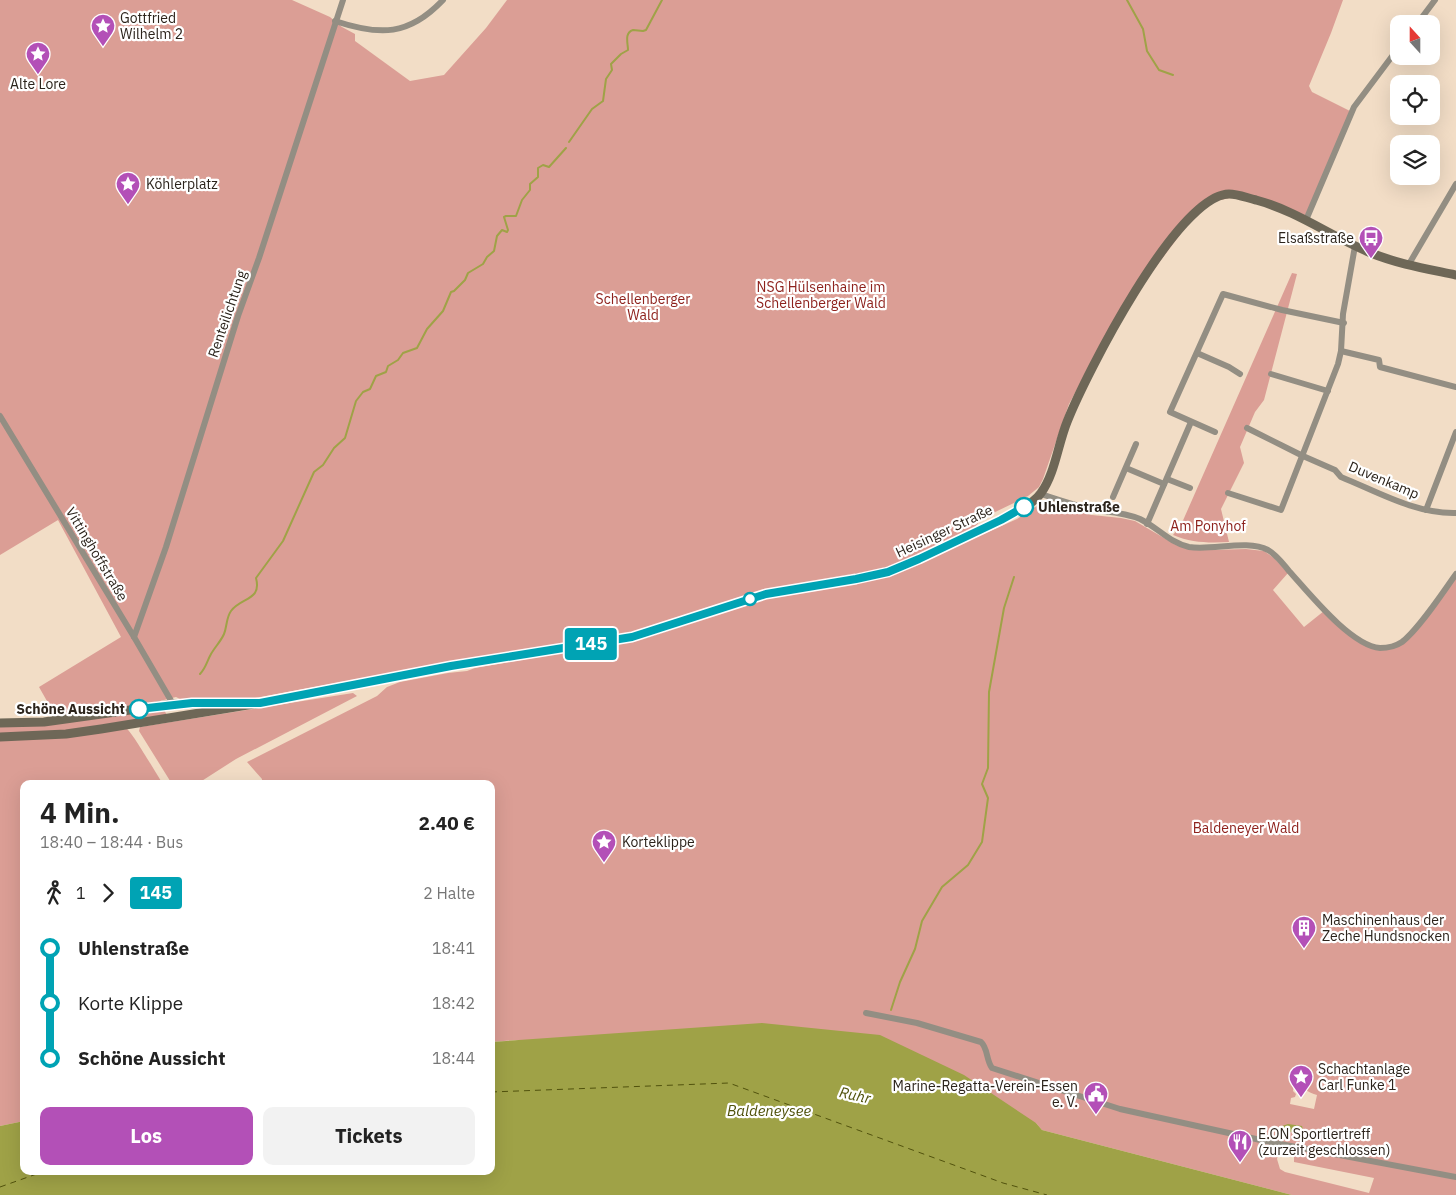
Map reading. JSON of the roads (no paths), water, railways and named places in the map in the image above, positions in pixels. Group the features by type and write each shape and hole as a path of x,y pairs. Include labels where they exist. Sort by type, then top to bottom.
{"main road":[{"path":"1041,494 1078,396 1114,328 1156,259 1204,204 1222,195 1236,195 1267,203 1379,256 1456,275"},
{"name":"Heisinger Straße","path":"0,737 66,734 176,717 260,703 451,666 632,637 766,594 888,572 1001,520 1024,507 1041,494"},
{"name":"Heisinger Straße","path":"0,723 44,722 173,704 260,703"},
{"path":"173,704 176,717"}],"street":[{"name":"Renteilichtung","path":"134,636 166,547 238,316 259,258 343,0"},
{"path":"336,21 369,31 392,30 421,20 443,0"},
{"path":"1423,15 1435,0"},
{"path":"1306,220 1354,108 1390,59"},
{"path":"1409,264 1456,184"},
{"path":"1228,493 1281,510 1328,391 1341,351 1343,314 1355,246"},
{"path":"1215,432 1170,412 1223,294 1282,310 1344,323"},
{"path":"1341,351 1379,360 1380,367 1456,387"},
{"path":"1197,353 1240,374"},
{"path":"1271,374 1328,391"},
{"name":"Vittinghoffstraße","path":"0,416 134,636 173,704"},
{"path":"1147,524 1191,422"},
{"name":"Duvenkamp","path":"1247,428 1335,470 1341,477 1399,502 1426,510 1456,513"},
{"path":"1426,510 1456,432"},
{"path":"1114,497 1136,444"},
{"path":"1126,468 1165,482 1190,488"},
{"path":"1041,494 1073,504 1131,516 1188,547 1245,546 1265,549 1278,558 1354,638 1368,646 1390,647 1403,640 1456,574"},
{"path":"866,1013 917,1023 976,1040 983,1044 988,1064 992,1068 1120,1108 1272,1142 1456,1177"}],"water":[{"name":"Baldeneysee","path":"762,1023 880,1035 964,1075 1036,1123 1042,1130 1292,1195 0,1195 0,1126 20,1122 20,1175 495,1175 495,1042"},
{"path":"1288,1124 1302,1126 1303,1130 1297,1133 1281,1130 1282,1126"}],"waterway":[{"path":"569,142 592,109 603,101 606,79 612,70 611,64 628,50 628,33 633,30 646,30 662,0"},
{"path":"1127,0 1143,29 1147,51 1159,70 1173,75"},
{"path":"200,674 223,637 231,611 240,603 250,598 256,591 256,578 283,541 314,472 323,465 334,448 345,438 356,401 363,392 370,389 376,376 386,372 388,366 398,360 403,353 417,348 427,329 443,311 451,292 465,280 468,273 483,264 494,251 497,236 502,230 507,232 504,217 516,216 522,200 530,190 530,184 538,177 538,168 543,165 549,167 566,148"},
{"path":"891,1010 900,982 915,949 922,921 942,887 968,865 982,842 988,798 982,784 988,768 989,692 1004,608 1014,577"}],"place":[{"name":"Gottfried Wilhelm 2","path":"103,47"},
{"name":"Alte Lore","path":"38,75"},
{"name":"Köhlerplatz","path":"128,205"},
{"name":"Elsaßstraße","path":"1371,259"},
{"name":"Uhlenstraße","path":"1024,507"},
{"name":"Schöne Aussicht","path":"139,709"},
{"name":"Korteklippe","path":"604,863"},
{"name":"Maschinenhaus der Zeche Hundsnocken","path":"1304,949"},
{"name":"Schachtanlage Carl Funke 1","path":"1301,1098"},
{"name":"Marine-Regatta-Verein-Essen e. V.","path":"1096,1115"},
{"name":"E.ON Sportlertreff (zurzeit geschlossen)","path":"1240,1163"}],"park label":[{"name":"NSG Hülsenhaine im Schellenberger Wald","path":"821,296"},
{"name":"Schellenberger Wald","path":"643,308"},
{"name":"Am Ponyhof","path":"1208,526"},
{"name":"Baldeneyer Wald","path":"1246,828"}],"water label":[{"name":"Ruhr","path":"855,1095"}]}
